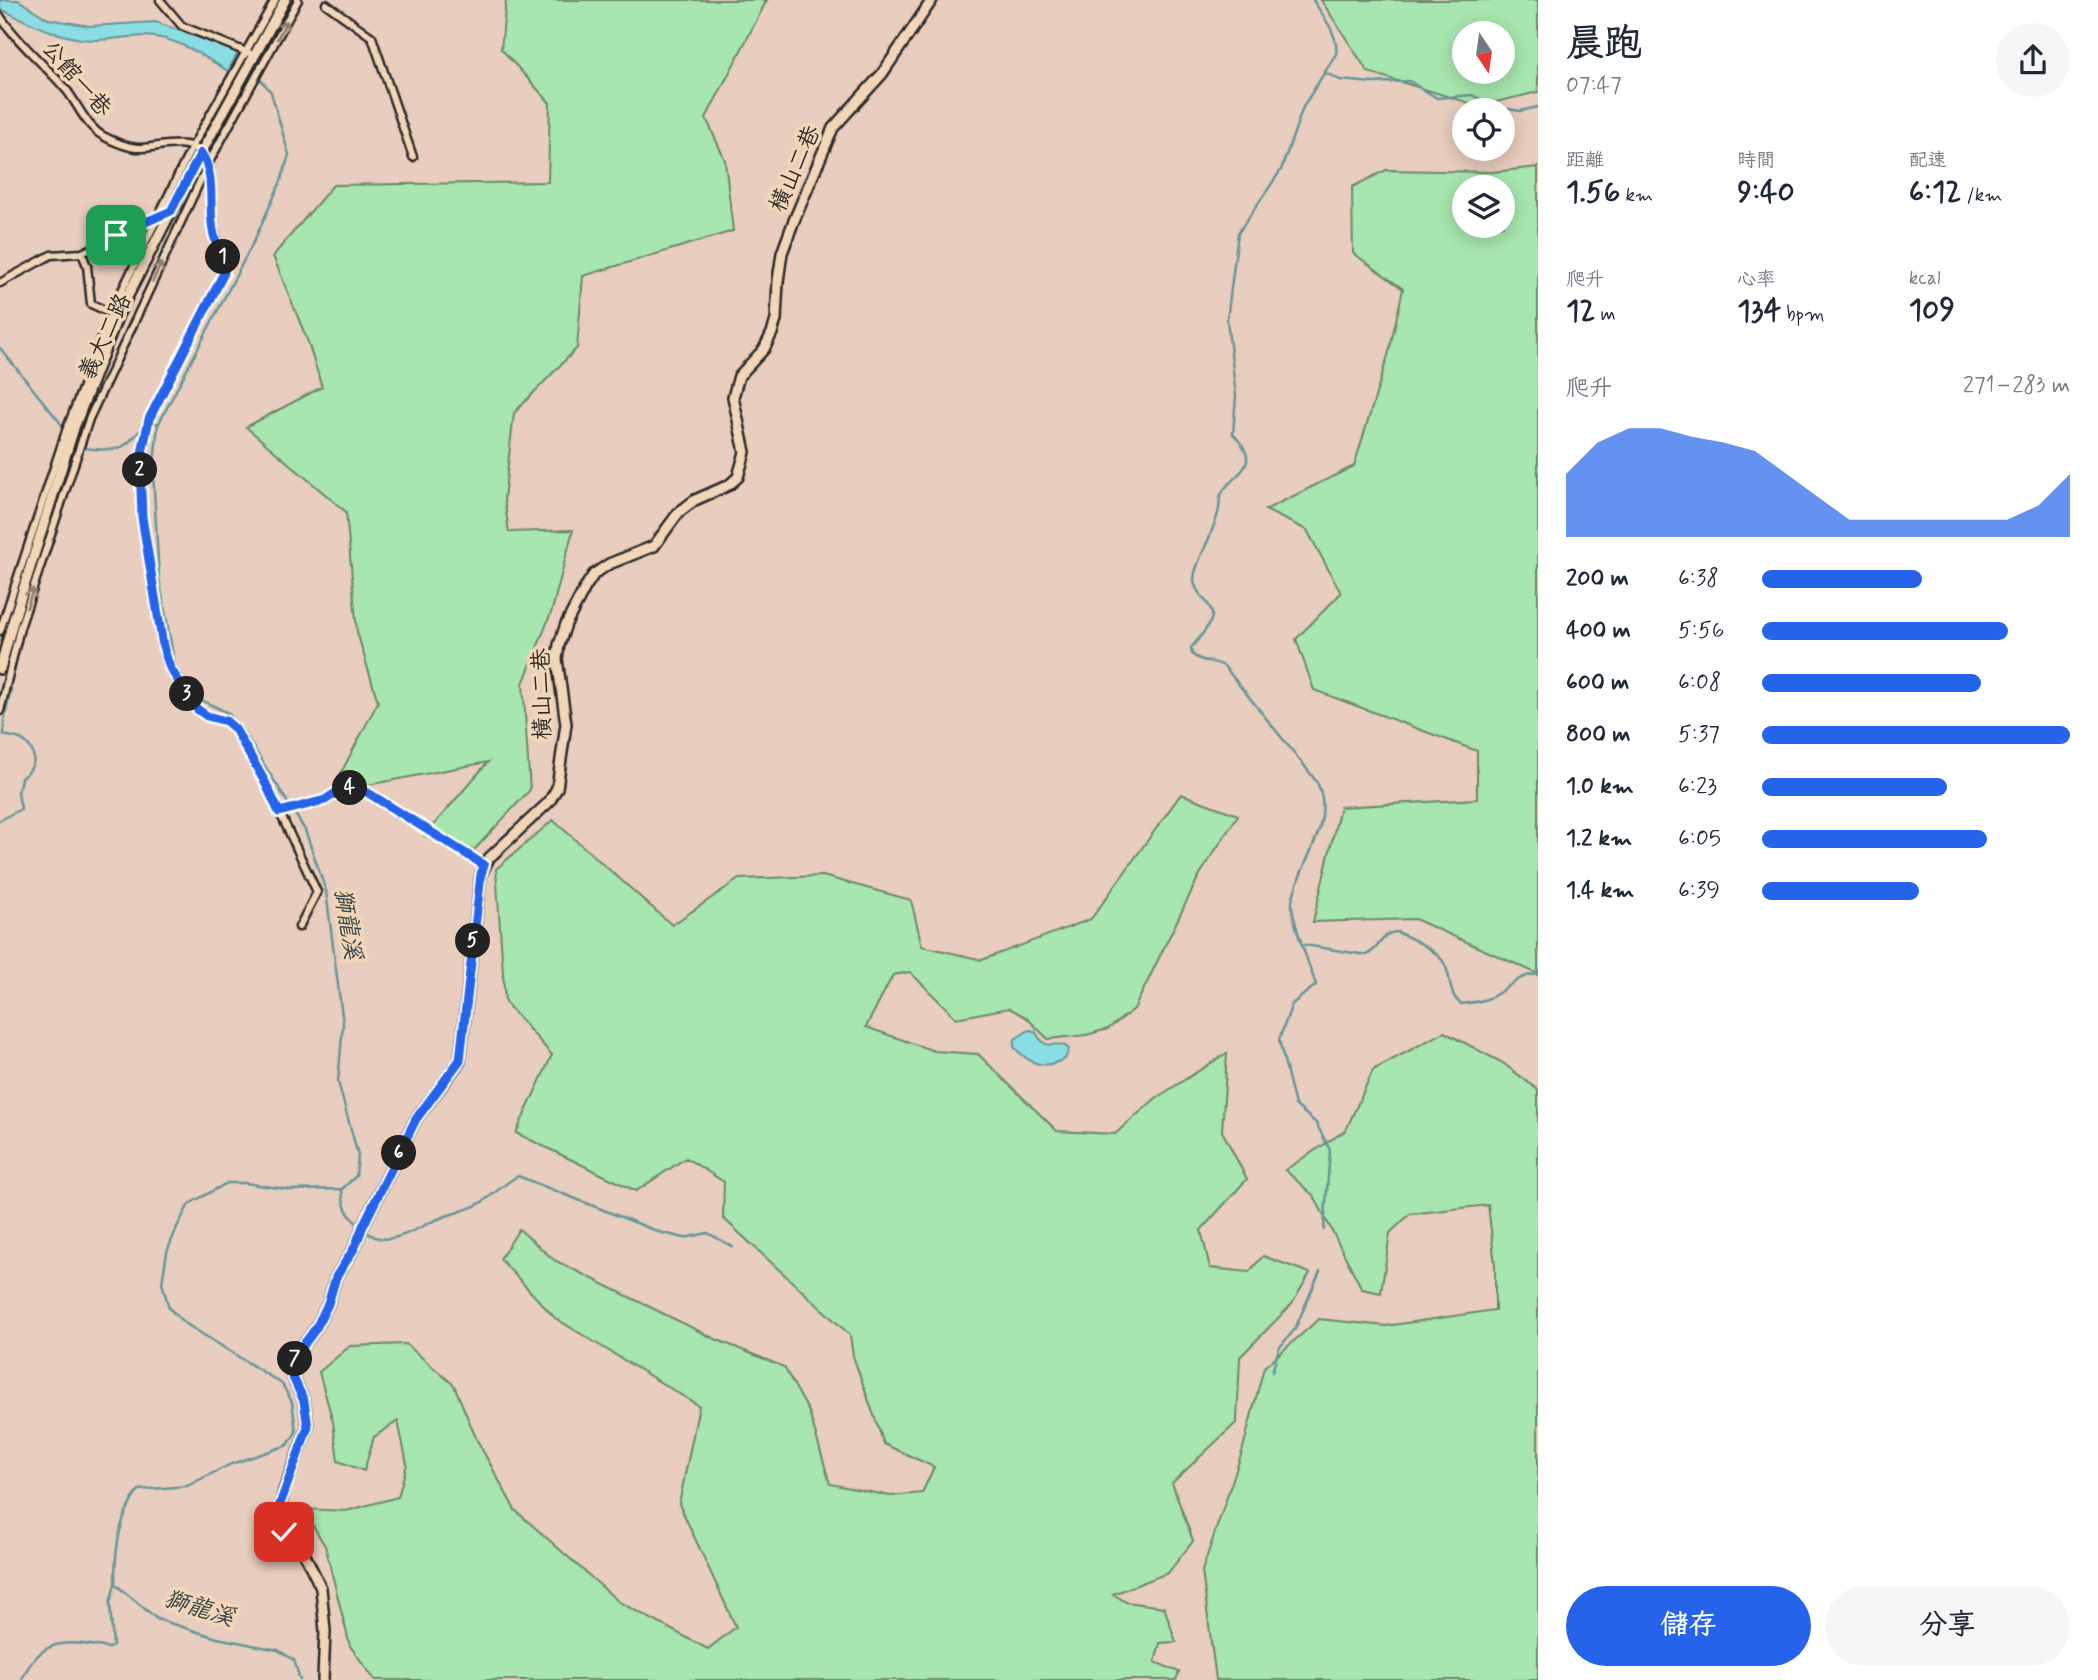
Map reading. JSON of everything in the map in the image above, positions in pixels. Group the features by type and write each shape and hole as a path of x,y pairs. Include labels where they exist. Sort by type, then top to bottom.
{"street":[{"path":"159,0 182,26 251,54"},
{"name":"義大二路","path":"251,54 275,0"},
{"name":"義大二路","path":"0,631 66,429 158,217 192,147 285,0"},
{"name":"義大二路","path":"0,711 20,628 89,419 208,164 299,0"},
{"name":"橫山二巷","path":"484,865 549,802 557,788 566,724 557,659 559,645 566,624 590,580 609,564 654,546 679,513 695,500 729,485 738,477 745,452 733,397 738,376 764,349 772,333 776,320 782,253 793,223 833,128 882,74 932,0"},
{"path":"326,4 372,37 413,157"},
{"name":"公館一巷","path":"0,16 13,36 67,92 102,136 139,148 184,143 192,147"},
{"name":"義大二路","path":"0,669 75,425 115,314 201,153 235,82"},
{"path":"192,147 201,153 208,164 211,218 214,236 225,264 224,273 149,419 140,463 142,517 163,646 170,668 197,709 207,716 226,721 235,729 283,811 317,892 299,928"},
{"path":"0,283 51,255 82,253 171,211"},
{"path":"82,253 87,265 88,298 91,304 115,314"},
{"path":"283,811 325,800 346,786 365,791 484,865 460,1060 416,1119 355,1247 336,1277 328,1304 316,1328 296,1355 293,1364 292,1375 304,1401 308,1427 278,1515 280,1525 305,1555 321,1588 325,1631 323,1680"}],"green space":[{"path":"506,0 767,0 706,118 725,160 733,231 583,276 577,348 514,413 504,499 509,532 573,530 552,610 523,684 530,790 474,850 424,836 488,762 331,792 378,702 357,632 346,512 246,427 322,387 308,342 273,256 333,185 548,182 550,103 501,49"},
{"path":"1321,0 1538,0 1538,92 1513,98 1453,98 1368,72"},
{"path":"1538,167 1538,974 1415,919 1313,922 1340,807 1477,799 1477,751 1314,690 1296,639 1341,593 1307,530 1265,510 1354,466 1389,352 1403,289 1353,253 1352,187 1386,170 1492,172"},
{"path":"1181,794 1238,815 1199,876 1134,1009 1108,1029 1086,1035 1048,1039 1026,1017 1009,1008 956,1018 910,972 893,975 866,1027 934,1051 978,1054 1057,1131 1115,1134 1156,1098 1227,1053 1222,1131 1247,1179 1201,1230 1210,1268 1249,1272 1263,1256 1310,1273 1292,1304 1240,1357 1237,1422 1172,1483 1193,1541 1168,1573 1113,1594 1126,1602 1164,1607 1176,1642 1160,1643 1155,1662 1179,1672 1176,1680 375,1680 350,1646 325,1546 303,1509 346,1511 398,1497 407,1464 398,1421 374,1437 364,1471 338,1461 333,1422 319,1372 350,1346 406,1344 454,1385 476,1438 515,1510 619,1602 708,1649 736,1627 679,1504 699,1406 555,1318 500,1259 519,1229 554,1260 713,1338 784,1367 809,1412 830,1484 890,1496 922,1493 934,1467 884,1444 853,1356 850,1335 723,1218 724,1182 686,1158 636,1191 516,1133 552,1055 505,1002 496,869 553,820 672,925 739,879 823,876 911,900 922,946 982,960 1091,919"},
{"path":"1444,1032 1503,1063 1538,1090 1538,1680 1216,1680 1202,1571 1242,1452 1264,1367 1319,1319 1386,1326 1495,1310 1495,1265 1488,1205 1410,1214 1390,1233 1381,1293 1362,1289 1314,1196 1285,1170 1346,1130 1373,1070"}],"water":[{"path":"0,0 18,0 48,19 90,26 156,22 238,52 228,71 187,47 161,38 137,36 96,40 71,37 46,30 0,9"},
{"path":"1029,1030 1035,1031 1048,1045 1060,1044 1069,1049 1065,1059 1043,1065 1026,1058 1014,1047 1015,1039"}],"waterway":[{"path":"1313,0 1333,33 1336,54 1303,107 1281,170 1238,233 1227,320 1236,396 1233,434 1247,456 1243,470 1224,489 1220,497 1216,519 1196,569 1195,585 1210,607 1212,617 1191,648 1196,657 1224,666 1319,787 1322,802 1319,831 1295,888 1292,902 1297,930 1316,985 1292,1004 1279,1040 1295,1105 1316,1123 1330,1150 1324,1230"},
{"name":"獅龍溪","path":"252,69 271,92 289,155 281,181 255,239 158,425 153,472 159,578 175,666 199,699 228,713 243,731 305,830 326,891 343,1024 338,1082 358,1155 356,1176 342,1189 292,1190 227,1183 189,1204 167,1252 162,1283 169,1308 183,1322 282,1384 292,1402 296,1432 288,1445 231,1464 187,1486 139,1490 122,1523 115,1584 157,1619 217,1638 278,1650 294,1660 300,1680"},
{"path":"1326,73 1340,80 1373,83 1409,81 1437,98 1472,95 1495,107 1520,111 1538,107"},
{"path":"0,348 66,430"},
{"path":"73,437 84,448 116,449 146,427 157,423"},
{"path":"0,820 21,809 18,793 21,778 34,761 32,751 23,740 4,735 4,721 11,689 1,670"},
{"path":"1305,945 1366,955 1387,935 1397,932 1423,945 1440,958 1454,995 1461,1004 1486,999 1525,976 1538,975"},
{"path":"365,1231 382,1239 400,1236 477,1205 518,1176 659,1232 684,1238 708,1233 733,1247"},
{"path":"342,1190 346,1210 360,1226"},
{"path":"1272,1372 1279,1348 1295,1329 1320,1271"},
{"path":"22,1679 38,1655 58,1644 109,1648 113,1646 110,1603 115,1584"}],"route":[{"path":"116,235 171,211 201,153 208,164 211,218 214,236 225,264 224,273 149,419 140,463 142,517 163,646 170,668 197,709 207,716 226,721 235,729 279,812 325,800 346,786 365,791 484,865 468,981 463,1050 457,1068 416,1119 355,1247 336,1277 328,1304 316,1328 296,1355 293,1364 292,1375 304,1401 308,1427 280,1504 278,1515 284,1532"}]}
